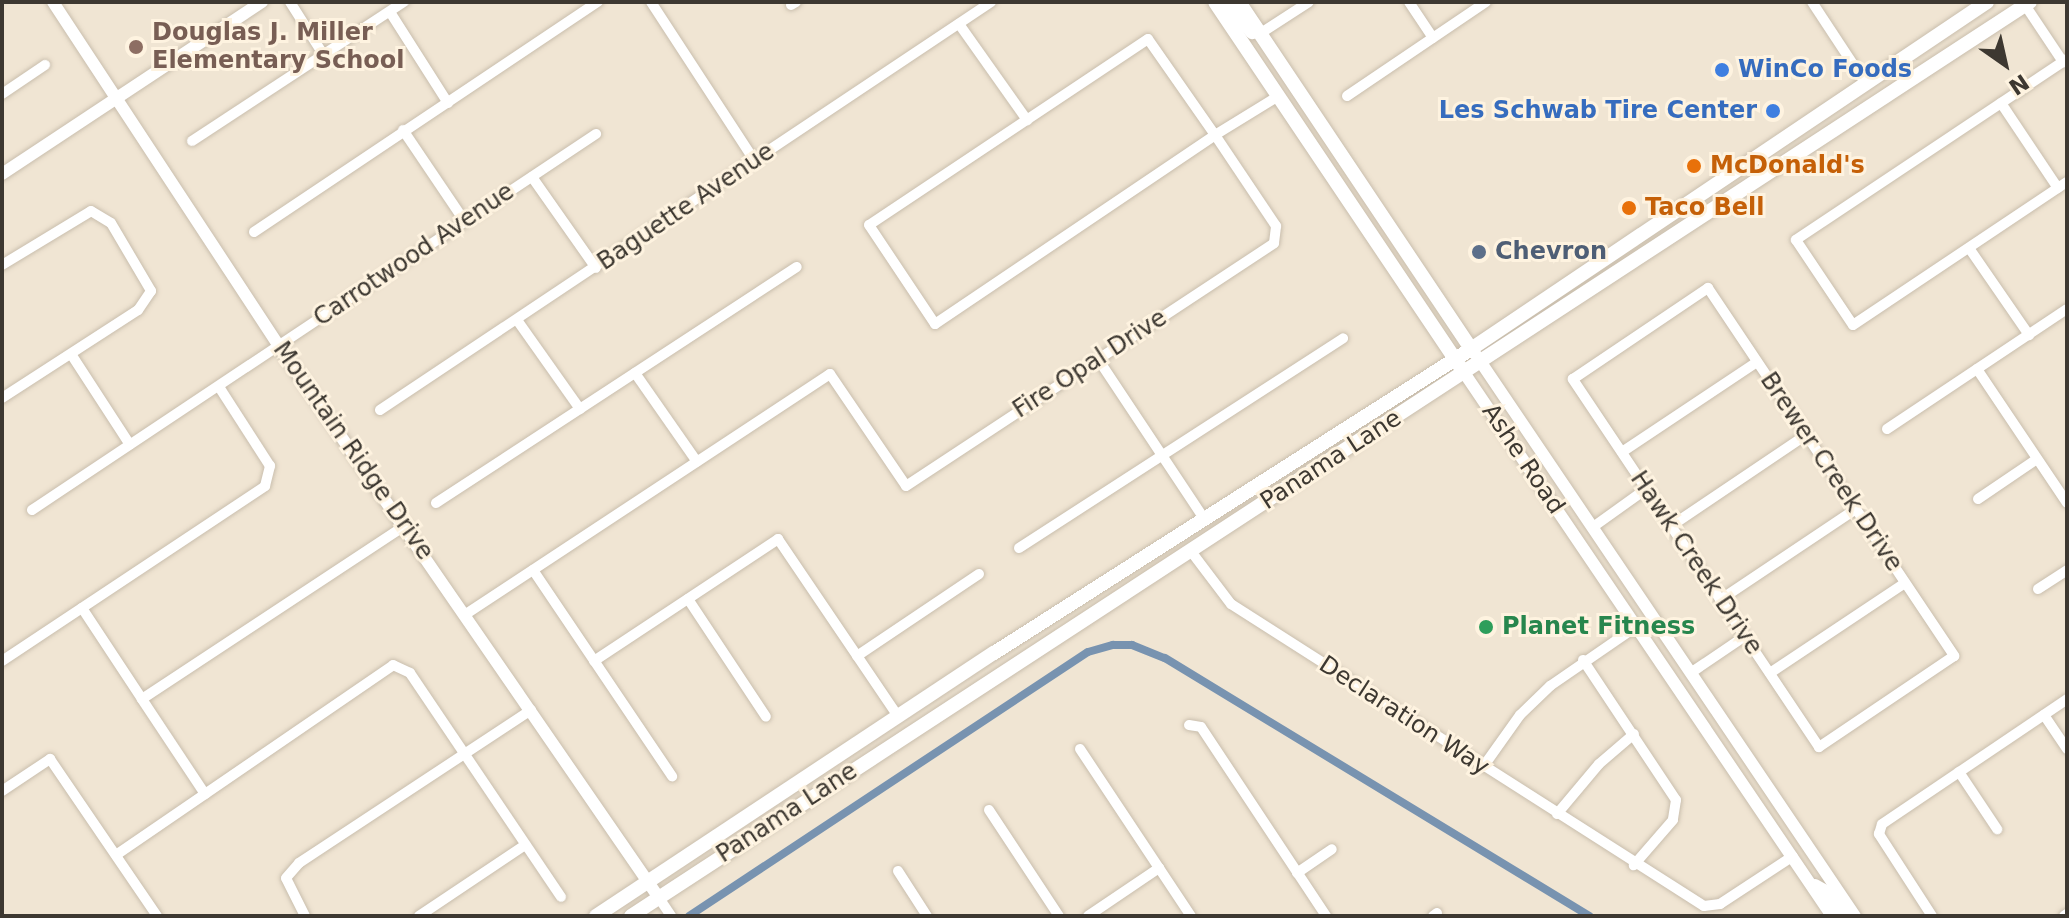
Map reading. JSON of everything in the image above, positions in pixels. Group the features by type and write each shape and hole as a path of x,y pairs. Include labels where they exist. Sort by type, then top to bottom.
{"main road":[{"name":"Ashe Road","path":"1215,2 1465,374"},
{"path":"1226,2 1248,30 1261,33"},
{"name":"Ashe Road","path":"1239,2 1471,349"},
{"name":"Panama Lane","path":"596,916 898,716 1455,360 1987,2"},
{"name":"Panama Lane","path":"631,916 1465,374 1812,140 2027,3"},
{"path":"1812,140 1863,97 1866,84"},
{"path":"1277,97 1295,101 1327,145 1340,153"},
{"path":"1323,163 1341,170 1374,217 1387,223"},
{"path":"1190,550 1205,520"},
{"path":"858,766 859,755 896,730 898,716"}],"street":[{"name":"Mountain Ridge Drive","path":"53,2 278,345 406,525 659,898"},
{"path":"2,174 262,2"},
{"path":"290,2 323,54"},
{"path":"192,141 404,2"},
{"path":"254,232 598,2"},
{"path":"651,2 754,160"},
{"name":"Baguette Avenue","path":"380,410 991,2"},
{"path":"1261,33 1309,2"},
{"path":"1409,2 1433,38"},
{"path":"1347,96 1486,2"},
{"path":"1812,2 1866,84"},
{"path":"2001,103 2063,185 1853,325 1796,240 2065,60 2027,3"},
{"path":"390,12 448,103"},
{"path":"959,24 1027,120"},
{"path":"1215,135 1148,39 869,225 935,324 1215,135 1277,97"},
{"path":"2,94 45,65"},
{"path":"403,130 465,222"},
{"name":"Carrotwood Avenue","path":"32,510 596,134"},
{"name":"Fire Opal Drive","path":"697,462 830,374 906,486 1274,243 1276,226 1215,135"},
{"path":"532,177 596,268"},
{"path":"2,265 91,211 111,223 146,278 148,302 2,398"},
{"path":"1969,248 2029,335"},
{"path":"436,503 797,267"},
{"name":"Brewer Creek Drive","path":"1573,379 1708,288 1856,509 1954,656 1819,747"},
{"path":"1887,429 2067,309"},
{"path":"517,320 580,409"},
{"path":"1019,548 1343,338"},
{"name":"Ashe Road","path":"1471,349 1855,916"},
{"path":"71,354 130,445"},
{"path":"1098,359 1205,520"},
{"path":"1622,452 1757,362"},
{"path":"1977,369 2067,503"},
{"path":"466,614 697,462 635,373"},
{"name":"Ashe Road","path":"1465,374 1832,916"},
{"name":"Hawk Creek Drive","path":"1573,379 1819,747"},
{"path":"2,661 271,478 264,454 219,387"},
{"path":"1671,526 1806,435"},
{"path":"1978,499 2037,459"},
{"path":"1593,527 1646,489"},
{"path":"1720,600 1856,509"},
{"path":"142,699 406,525"},
{"path":"594,661 778,539 898,716"},
{"name":"Declaration Way","path":"1190,550 1231,604 1634,865 1704,906 1720,904 1793,856"},
{"path":"533,570 672,776"},
{"path":"2038,589 2067,570"},
{"path":"857,656 979,574"},
{"path":"1770,673 1905,583"},
{"path":"688,599 766,717"},
{"path":"82,608 205,794"},
{"path":"1483,767 1520,715 1583,660 1637,626"},
{"path":"1692,672 1745,636"},
{"path":"1583,660 1676,800 1677,811 1634,865"},
{"path":"116,855 393,665 410,673 561,897"},
{"path":"1930,915 1879,834 1882,824 2067,699"},
{"path":"305,916 286,878 299,863 531,710"},
{"path":"2044,715 2067,749"},
{"path":"1189,725 1201,727 1326,916"},
{"path":"1557,814 1599,764 1634,734"},
{"path":"1080,749 1191,916"},
{"path":"2,791 50,759 157,916"},
{"path":"1959,772 1997,829"},
{"path":"989,810 1059,916"},
{"path":"419,916 434,912 525,845"},
{"path":"1297,873 1332,849"},
{"path":"1088,916 1159,868"},
{"path":"898,871 927,916"},
{"path":"1812,884 1826,891 1844,916"},
{"path":"659,898 670,915"}],"waterway":[{"path":"689,916 1088,652 1113,645 1132,645 1165,658 1590,916"}],"place":[{"name":"Douglas J. Miller Elementary School","path":"136,47"},
{"name":"WinCo Foods","path":"1722,70"},
{"name":"Les Schwab Tire Center","path":"1773,111"},
{"name":"McDonald's","path":"1694,166"},
{"name":"Taco Bell","path":"1629,208"},
{"name":"Chevron","path":"1479,252"},
{"name":"Planet Fitness","path":"1486,627"}]}
